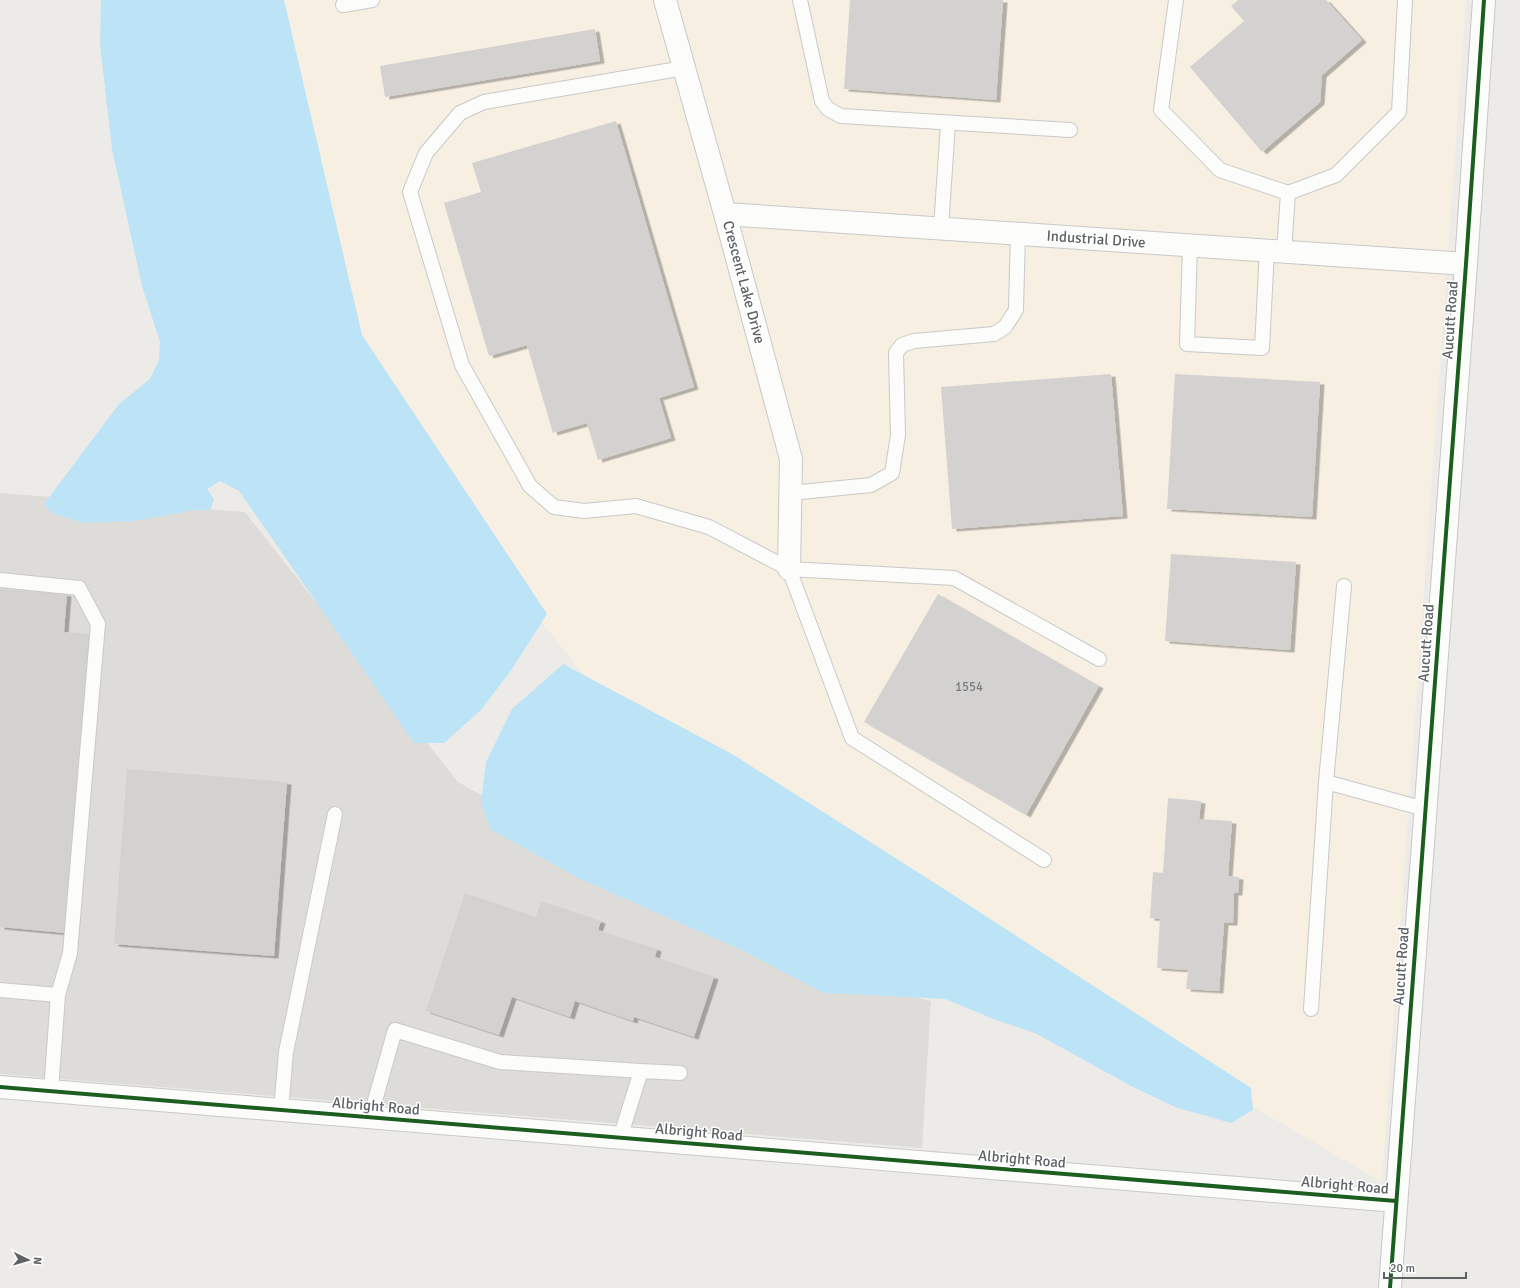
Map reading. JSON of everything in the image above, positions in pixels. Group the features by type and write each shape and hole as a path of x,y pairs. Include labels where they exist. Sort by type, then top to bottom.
{"street":[{"name":"Crescent Lake Drive","path":"665,0 792,459 789,569"},
{"name":"Aucutt Road","path":"1390,1288 1466,264 1484,0"},
{"name":"Industrial Drive","path":"725,214 1466,264"},
{"name":"Albright Road","path":"0,1087 1396,1202"}],"lane":[{"path":"343,5 372,0"},
{"path":"800,0 822,101 828,108 841,116 1070,130"},
{"path":"1176,0 1161,110 1220,170 1288,193 1336,175 1399,112 1405,0"},
{"path":"684,68 484,102 460,113 426,153 410,192 462,365 530,486 554,507 584,511 636,506 709,527 789,569 954,578 1099,660"},
{"path":"941,228 948,123"},
{"path":"1190,245 1187,344 1262,348 1276,251 1288,193"},
{"path":"791,493 871,486 892,473 898,435 896,353 902,345 914,341 994,334 1005,328 1016,310 1018,234"},
{"path":"789,569 852,738 1044,860"},
{"path":"0,580 79,588 98,624 70,953 58,995 51,1091"},
{"path":"1311,1009 1326,782 1344,586"},
{"path":"1326,782 1425,809"},
{"path":"281,1110 286,1052 335,814"},
{"path":"0,990 58,995"},
{"path":"370,1118 395,1030 500,1062 680,1073"},
{"path":"620,1138 641,1071"}],"shaded area":[{"path":"252,0 1466,0 1382,1182 971,943 588,681 345,373"},
{"path":"0,493 245,512 458,782 792,970 931,1001 922,1148 0,1074"}],"water":[{"path":"101,0 284,0 362,335 547,614 510,672 480,711 444,743 414,743 239,491 220,481 207,489 214,499 210,510 195,510 134,521 84,523 51,513 44,504 119,404 150,379 159,360 160,342 142,286 112,149 100,44"},
{"path":"563,664 732,754 944,889 1251,1088 1253,1110 1231,1123 1175,1107 1131,1086 1035,1033 996,1020 945,999 824,993 739,949 578,878 490,829 481,803 486,762 512,709"}],"building":[{"path":"850,0 1003,0 996,100 844,89"},
{"path":"1238,0 1326,0 1362,40 1322,75 1320,102 1262,152 1190,67 1244,21 1231,6"},
{"path":"595,29 600,61 385,97 380,66"},
{"path":"616,121 694,387 659,398 671,438 598,460 587,423 553,433 527,345 489,356 444,203 481,192 472,163"},
{"path":"1111,374 1123,516 952,529 941,387"},
{"path":"1175,374 1320,382 1312,517 1167,509"},
{"path":"1171,554 1296,562 1290,650 1165,641"},
{"path":"0,589 67,594 64,632 90,634 65,933 0,927"},
{"path":"938,594 1099,686 1026,815 864,722"},
{"path":"127,769 287,782 274,956 114,944"},
{"path":"1168,798 1201,801 1199,819 1232,821 1228,876 1239,877 1238,893 1234,893 1233,923 1224,923 1219,991 1186,989 1188,970 1157,968 1160,919 1150,918 1153,872 1163,873"},
{"path":"465,893 536,917 541,901 601,921 598,930 657,949 655,957 714,977 694,1037 634,1017 633,1021 575,1001 570,1017 512,997 499,1035 426,1011"}],"cycle path":[{"path":"1390,1288 1466,264 1484,0"},
{"path":"0,1087 1396,1201"}]}
